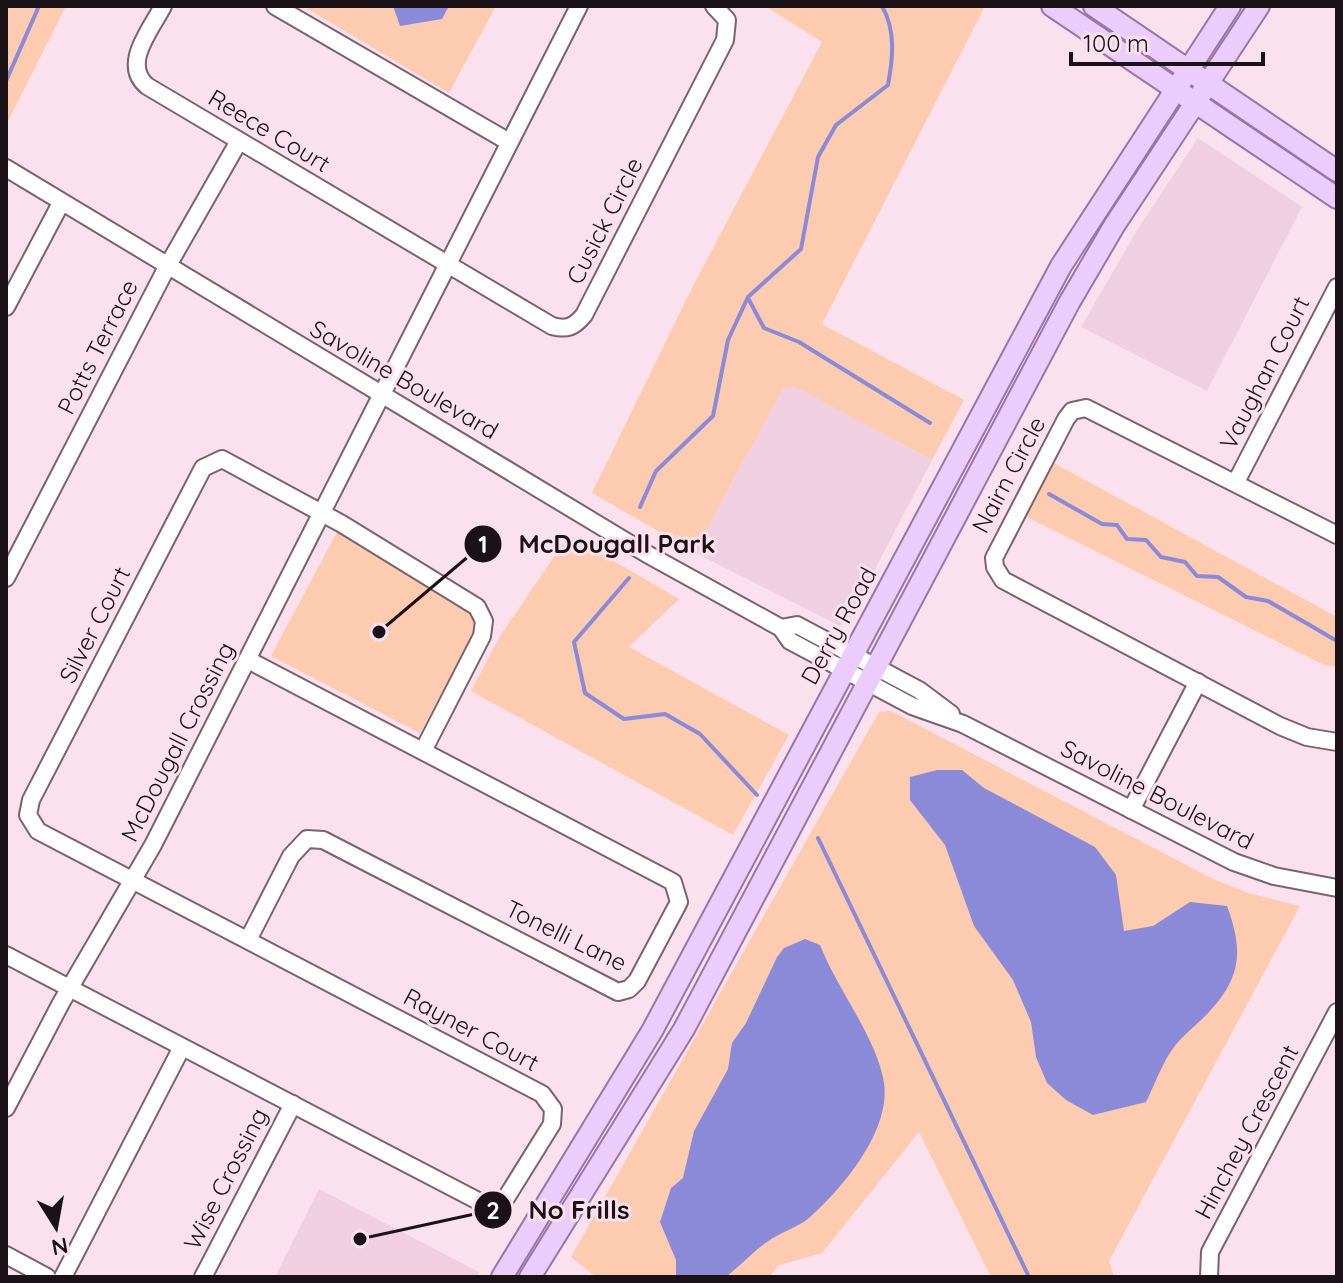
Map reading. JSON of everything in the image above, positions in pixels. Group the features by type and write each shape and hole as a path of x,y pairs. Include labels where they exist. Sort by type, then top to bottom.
{"main road":[{"path":"1052,6 1337,198"},
{"path":"1094,6 1337,171"},
{"name":"Derry Road","path":"502,1277 652,1031 847,661 868,632 1061,266 1230,6"},
{"path":"530,1277 684,1029 1069,303 1259,6"}],"street":[{"name":"Reece Court","path":"163,6 137,57 136,74 147,86 447,262"},
{"path":"275,6 509,142"},
{"path":"384,393 441,281 447,262 579,6"},
{"name":"Cusick Circle","path":"447,262 552,326 562,329 578,322 725,40 727,20 714,6"},
{"name":"Potts Terrace","path":"6,578 167,267 239,141"},
{"name":"Savoline Boulevard","path":"6,168 647,554 781,628 797,625 847,661 871,674 912,706 963,724 1253,870 1337,888"},
{"path":"6,307 61,203"},
{"name":"Vaughan Court","path":"1236,482 1337,287"},
{"name":"McDougall Crossing","path":"6,1108 69,988 133,881 384,393"},
{"name":"Nairn Circle","path":"1337,535 1095,409 1079,408 1066,419 994,558 995,567 1003,580 1291,731 1337,742"},
{"name":"Silver Court","path":"133,881 38,831 30,820 28,807 188,496 203,468 222,459 323,513"},
{"path":"323,513 477,607 482,615 482,636 423,751"},
{"name":"Tonelli Lane","path":"248,660 673,882 679,895 678,906 633,986 623,992 614,991 315,839 307,839 296,848 248,940"},
{"path":"1131,810 1198,682"},
{"name":"Rayner Court","path":"6,955 482,1203 491,1204 506,1198 554,1117 553,1109 542,1094 133,881"},
{"name":"Hinchey Crescent","path":"1209,1277 1210,1252 1336,1015"},
{"path":"63,1277 182,1047"},
{"name":"Wise Crossing","path":"203,1277 293,1104"},
{"path":"6,1255 47,1277"}],"shaded area":[{"path":"6,6 66,6 6,125"},
{"path":"303,6 496,6 449,93"},
{"path":"765,6 985,6 822,324 964,400 932,460 794,386 783,389 694,552 592,493 692,288 822,42"},
{"path":"1198,138 1302,207 1207,391 1081,327 1139,227"},
{"path":"793,385 932,460 849,619 840,626 694,552 783,389"},
{"path":"1052,462 1337,617 1337,667 1324,665 1025,516"},
{"path":"337,532 473,616 476,629 420,733 271,656"},
{"path":"569,535 679,599 629,647 789,735 733,835 471,691 500,636"},
{"path":"891,711 1213,879 1248,893 1300,906 1109,1261 1114,1277 991,1277 919,1132 822,1253 779,1265 769,1277 596,1277 571,1257 879,712"},
{"path":"319,1189 479,1272 477,1277 275,1277"}],"water":[{"path":"393,6 449,6 442,19 400,26"},
{"path":"937,770 962,770 984,788 1095,847 1116,875 1124,931 1153,926 1190,902 1227,906 1237,949 1228,987 1170,1053 1146,1102 1093,1115 1066,1100 1047,1083 1036,1057 1031,1022 1013,980 974,926 945,845 910,800 910,777"},
{"path":"805,939 820,945 873,1049 884,1083 880,1120 862,1158 809,1218 767,1242 725,1277 676,1277 676,1260 660,1222 671,1188 683,1178 694,1131 728,1069 732,1043 746,1023 777,957 784,948"}],"waterway":[{"path":"6,81 39,6"},
{"path":"640,507 656,471 713,416 728,340 748,297 801,249 818,157 836,125 888,85 892,45 890,25 882,6"},
{"path":"748,298 764,328 799,342 930,423"},
{"path":"1049,494 1102,524 1117,525 1127,539 1146,540 1161,557 1185,562 1197,576 1218,577 1246,597 1268,601 1337,641"},
{"path":"629,578 574,642 585,693 624,719 665,714 700,734 757,795"},
{"path":"818,838 1029,1277"}],"place":[{"name":"McDougall Park","path":"379,632"},
{"name":"No Frills","path":"360,1239"}]}
